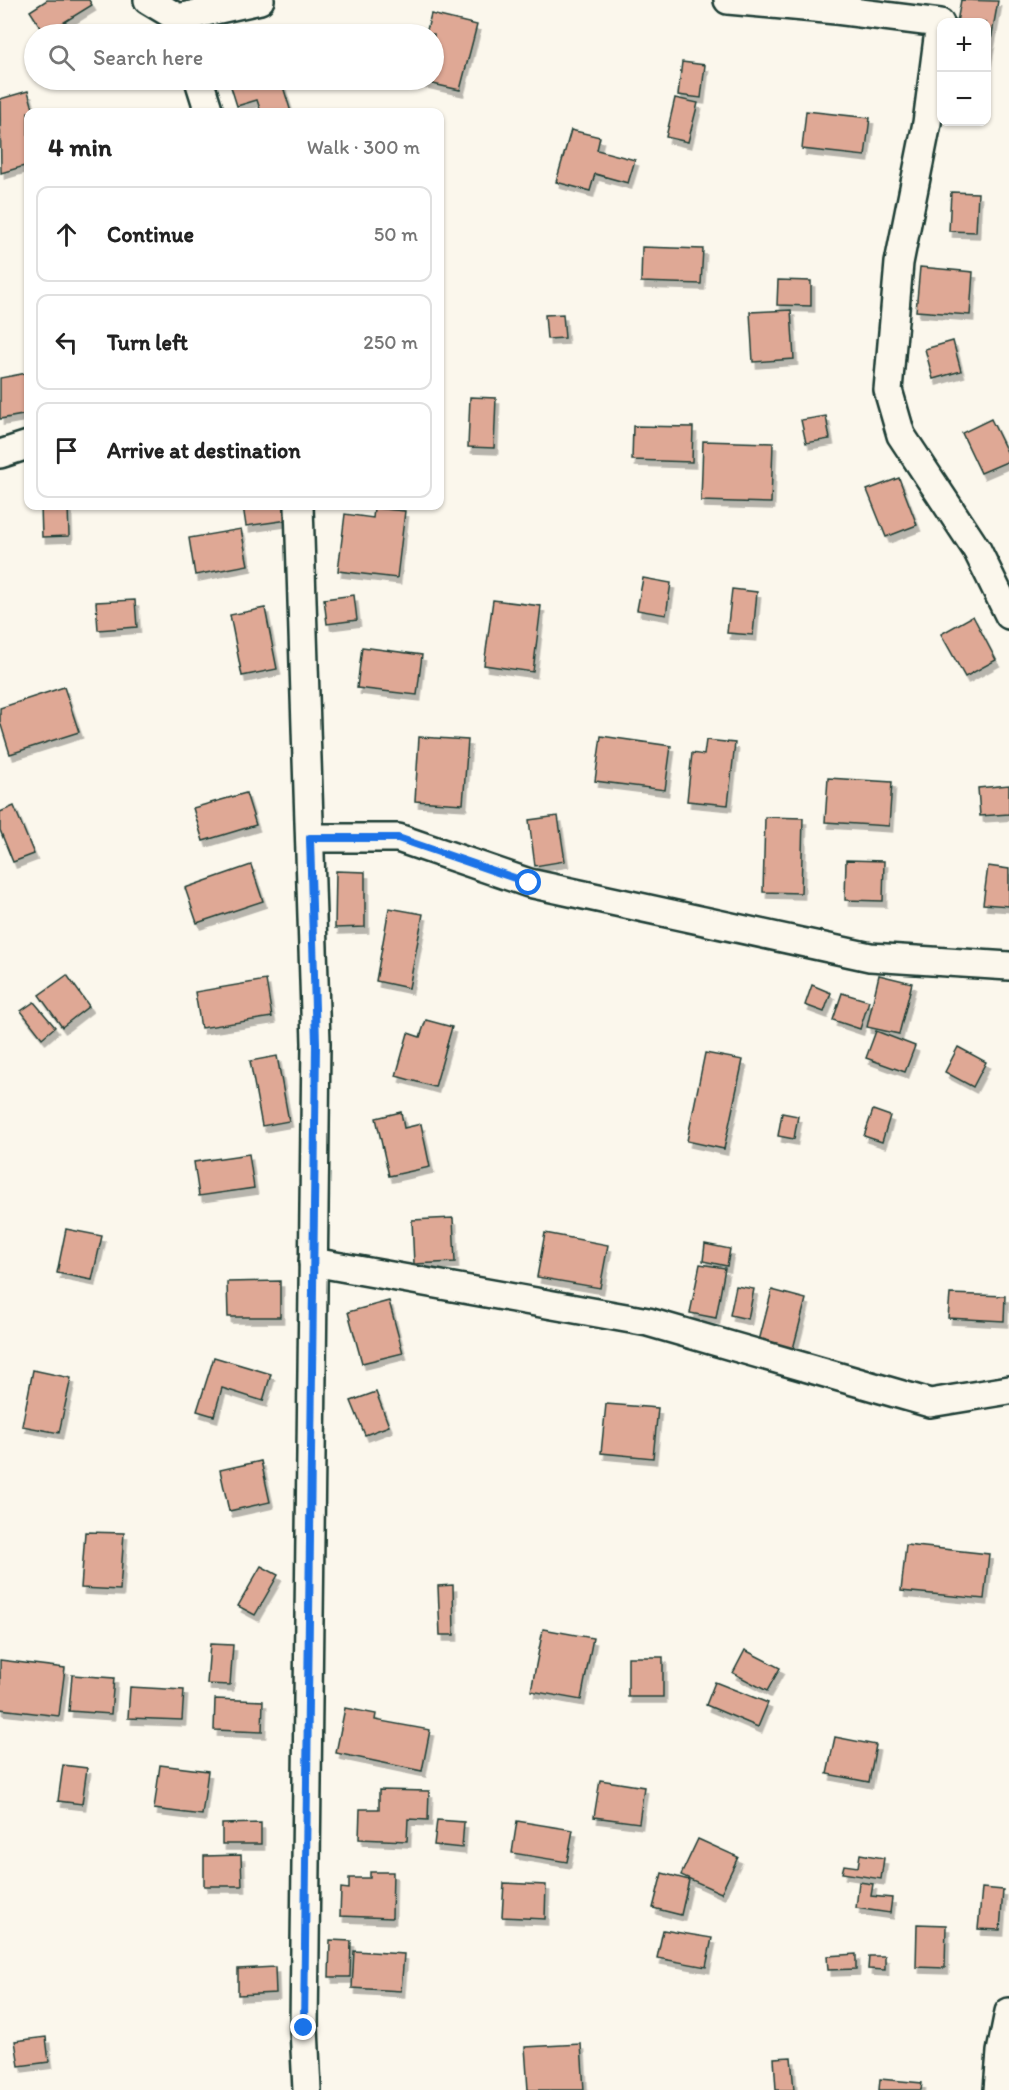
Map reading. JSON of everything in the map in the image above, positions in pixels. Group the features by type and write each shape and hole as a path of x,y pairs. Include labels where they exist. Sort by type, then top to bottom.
{"street":[{"path":"148,0 178,24"},
{"path":"187,24 260,0"},
{"path":"728,0 836,10 945,11 927,123 899,263 888,390 901,435 977,550 1009,615"},
{"path":"201,90 208,108"},
{"path":"0,454 24,446"},
{"path":"299,510 316,1043 304,2028 308,2090"},
{"path":"310,838 398,838 529,883 870,957 1009,966"},
{"path":"313,1262 648,1322 930,1403 1009,1390"},
{"path":"998,2090 1000,2052 1009,2012"}],"building":[{"path":"47,0 89,0 92,5 61,24 38,24 30,11"},
{"path":"961,0 998,1 991,40 991,18 958,18"},
{"path":"431,14 477,25 460,90 444,86 444,24 428,24"},
{"path":"682,62 705,65 701,98 678,95"},
{"path":"232,90 284,90 290,108 260,108 257,100 237,106"},
{"path":"28,91 33,108 24,108 24,166 1,173 0,99"},
{"path":"675,98 698,103 688,142 666,137"},
{"path":"806,111 870,118 865,156 802,149"},
{"path":"571,130 600,137 597,150 635,160 628,183 595,174 590,191 556,182"},
{"path":"951,192 978,193 976,232 949,231"},
{"path":"642,247 703,249 701,284 641,282"},
{"path":"920,267 973,272 970,315 916,311"},
{"path":"778,280 811,281 811,306 777,305"},
{"path":"791,310 794,359 753,362 750,312"},
{"path":"563,314 565,338 547,339 545,315"},
{"path":"953,341 961,371 933,379 925,349"},
{"path":"24,374 24,415 0,419 0,378"},
{"path":"470,397 496,398 494,448 468,447"},
{"path":"826,416 830,439 806,443 801,420"},
{"path":"991,419 1009,456 1009,461 981,473 962,433"},
{"path":"633,426 693,427 692,462 632,460"},
{"path":"703,441 773,443 771,503 701,501"},
{"path":"899,478 917,525 886,537 867,490"},
{"path":"41,510 68,510 69,536 42,537"},
{"path":"244,510 287,510 288,520 246,526"},
{"path":"374,510 405,511 397,578 338,571 345,514 373,518"},
{"path":"241,529 248,565 195,575 189,538"},
{"path":"643,578 671,583 666,615 637,610"},
{"path":"732,589 757,592 753,635 727,633"},
{"path":"354,595 357,620 327,624 324,599"},
{"path":"135,600 137,627 98,630 96,602"},
{"path":"493,600 541,606 533,672 484,665"},
{"path":"265,608 277,669 242,676 230,615"},
{"path":"973,616 996,660 965,677 941,634"},
{"path":"362,647 422,655 417,695 357,688"},
{"path":"64,687 79,732 10,754 0,722 0,708"},
{"path":"601,736 671,746 665,790 595,781"},
{"path":"419,737 468,740 463,804 415,801"},
{"path":"706,740 735,743 728,805 687,801 692,753 704,755"},
{"path":"828,778 892,782 889,826 825,822"},
{"path":"1009,785 1009,814 980,816 978,788"},
{"path":"246,793 256,825 203,841 193,808"},
{"path":"14,806 34,854 13,862 0,830 0,812"},
{"path":"558,816 565,861 535,866 529,820"},
{"path":"765,817 803,818 801,893 763,892"},
{"path":"846,860 884,861 883,901 845,900"},
{"path":"251,865 263,901 197,923 185,888"},
{"path":"988,866 1009,869 1009,906 983,904"},
{"path":"336,871 365,872 365,927 335,928"},
{"path":"389,908 423,914 409,988 376,981"},
{"path":"67,975 89,1006 62,1027 39,995"},
{"path":"879,975 912,983 899,1034 867,1027"},
{"path":"266,980 272,1017 201,1028 195,992"},
{"path":"812,985 831,993 824,1012 805,1005"},
{"path":"842,993 869,1001 860,1029 833,1020"},
{"path":"34,1002 55,1027 42,1038 21,1011"},
{"path":"426,1020 452,1027 435,1087 396,1076 408,1033 420,1037"},
{"path":"876,1031 915,1046 905,1072 866,1058"},
{"path":"958,1047 986,1062 973,1087 945,1072"},
{"path":"705,1053 743,1060 724,1149 687,1141"},
{"path":"277,1056 289,1121 262,1126 250,1061"},
{"path":"873,1110 890,1116 882,1142 864,1136"},
{"path":"401,1112 404,1128 421,1124 430,1167 389,1176 376,1118"},
{"path":"782,1113 798,1116 794,1139 778,1136"},
{"path":"249,1154 254,1188 199,1196 194,1162"},
{"path":"453,1218 455,1262 414,1264 412,1220"},
{"path":"66,1229 102,1236 92,1280 57,1273"},
{"path":"545,1233 608,1245 600,1288 537,1277"},
{"path":"705,1244 730,1249 727,1266 703,1261"},
{"path":"700,1264 725,1268 716,1318 690,1313"},
{"path":"280,1281 280,1317 228,1317 227,1282"},
{"path":"736,1286 754,1289 748,1319 730,1315"},
{"path":"772,1290 806,1299 793,1349 759,1341"},
{"path":"950,1294 1005,1296 1004,1321 948,1318"},
{"path":"389,1301 403,1353 362,1363 348,1312"},
{"path":"214,1357 271,1374 263,1401 222,1388 214,1416 197,1411"},
{"path":"33,1370 71,1378 59,1433 22,1426"},
{"path":"376,1392 389,1426 365,1435 351,1401"},
{"path":"606,1404 658,1408 653,1458 601,1453"},
{"path":"261,1461 270,1502 229,1511 220,1470"},
{"path":"85,1532 124,1533 120,1590 81,1588"},
{"path":"906,1545 989,1554 984,1599 901,1591"},
{"path":"261,1566 278,1575 255,1615 238,1606"},
{"path":"453,1585 454,1635 440,1635 438,1586"},
{"path":"543,1629 593,1638 581,1700 531,1691"},
{"path":"210,1644 233,1645 230,1685 207,1684"},
{"path":"745,1650 780,1668 767,1691 733,1673"},
{"path":"628,1657 663,1657 663,1697 628,1697"},
{"path":"0,1660 65,1668 59,1716 0,1709"},
{"path":"72,1675 114,1678 111,1714 69,1711"},
{"path":"715,1682 768,1703 758,1727 706,1705"},
{"path":"130,1687 184,1690 182,1720 128,1718"},
{"path":"215,1699 263,1701 262,1732 214,1730"},
{"path":"345,1708 376,1714 375,1720 430,1730 422,1771 336,1753"},
{"path":"835,1737 876,1745 869,1782 827,1774"},
{"path":"63,1765 87,1768 82,1804 58,1801"},
{"path":"160,1765 208,1771 202,1815 154,1809"},
{"path":"600,1780 644,1787 639,1823 594,1817"},
{"path":"379,1790 429,1791 428,1820 408,1819 407,1841 359,1839 360,1809 379,1809"},
{"path":"437,1820 464,1822 462,1848 434,1845"},
{"path":"517,1821 573,1830 567,1862 512,1853"},
{"path":"261,1823 261,1844 222,1844 222,1824"},
{"path":"698,1839 738,1857 721,1893 681,1875"},
{"path":"860,1854 884,1858 881,1879 842,1873 844,1865 858,1867"},
{"path":"241,1855 242,1886 204,1886 204,1856"},
{"path":"370,1872 393,1872 392,1918 340,1916 341,1888 349,1889 349,1878 370,1878"},
{"path":"662,1873 689,1880 681,1915 653,1908"},
{"path":"859,1882 873,1884 871,1896 892,1898 890,1913 856,1908"},
{"path":"504,1883 546,1885 545,1919 502,1917"},
{"path":"982,1888 1003,1890 1000,1930 978,1929"},
{"path":"917,1924 946,1925 945,1968 916,1967"},
{"path":"663,1930 712,1938 706,1967 657,1958"},
{"path":"330,1940 351,1941 350,1977 329,1977"},
{"path":"354,1951 404,1954 401,1991 352,1988"},
{"path":"856,1954 856,1969 828,1970 827,1956"},
{"path":"869,1956 885,1956 885,1970 868,1969"},
{"path":"275,1967 276,1993 238,1995 238,1969"},
{"path":"46,2037 49,2062 19,2066 15,2041"},
{"path":"581,2044 584,2090 528,2090 525,2047"},
{"path":"791,2057 794,2090 776,2090 774,2058"},
{"path":"880,2079 922,2083 921,2090 879,2090"}],"route":[{"path":"304,2028 316,1043 310,838 398,838 529,883"}]}
